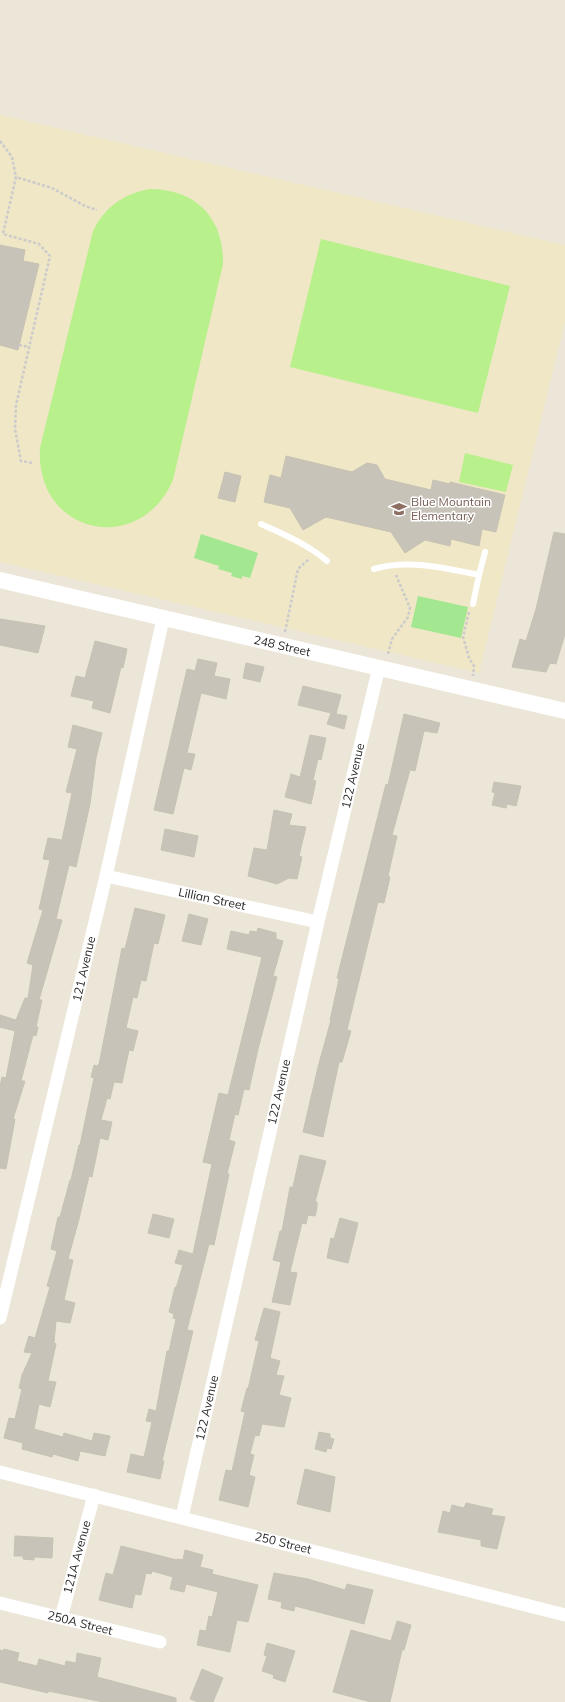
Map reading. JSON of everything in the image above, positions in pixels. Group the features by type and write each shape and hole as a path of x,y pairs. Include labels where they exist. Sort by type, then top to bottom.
{"street":[{"name":"248 Street","path":"0,580 163,619 383,662 565,711"},
{"name":"121 Avenue","path":"0,1318 106,876 163,619"},
{"name":"122 Avenue","path":"182,1517 318,922 383,662"},
{"name":"Lillian Street","path":"106,876 318,922"},
{"name":"250 Street","path":"0,1472 565,1615"},
{"name":"121A Avenue","path":"61,1618 94,1495"},
{"name":"250A Street","path":"0,1603 160,1642"}],"lane":[{"path":"261,524 301,543 327,561"},
{"path":"474,604 485,552"},
{"path":"374,569 392,565 437,566 479,575"}],"path":[{"path":"0,141 12,157 16,177 3,234 38,244 50,256 16,405 16,429 21,461 32,463"},
{"path":"16,177 52,188 85,206 97,210"},
{"path":"20,345 29,347"},
{"path":"285,632 298,569 316,552"},
{"path":"383,662 392,639 408,617 410,608 392,565"},
{"path":"474,604 470,606 463,637 469,658 474,666 474,680"}],"shaded area":[{"path":"0,115 565,245 565,322 479,673 0,562"}],"green space":[{"path":"150,189 166,190 181,194 194,201 204,209 212,220 218,233 222,248 223,264 173,480 157,505 137,520 115,527 92,526 71,516 54,500 43,477 40,448 93,231 109,208 131,194"},
{"path":"321,239 510,286 478,413 290,367"},
{"path":"465,453 513,465 506,492 459,482"},
{"path":"201,534 258,553 250,578 242,576 242,579 231,576 232,573 218,569 219,566 194,558"},
{"path":"418,596 468,607 461,638 411,627"}],"building":[{"path":"0,245 25,250 23,261 39,264 18,350 0,345"},
{"path":"286,456 352,472 367,463 377,465 385,479 431,490 433,480 450,484 450,482 505,495 496,532 482,529 479,546 451,539 450,546 425,540 405,553 391,532 326,517 303,530 290,508 264,502 270,475 281,478"},
{"path":"225,472 241,476 235,502 218,498"},
{"path":"554,532 565,534 565,634 556,664 550,663 546,672 512,667 520,639 526,641 536,609"},
{"path":"0,619 45,626 38,653 0,645"},
{"path":"95,641 127,649 110,713 92,708 94,701 71,696 76,676 85,678"},
{"path":"198,659 217,663 214,676 230,679 226,699 201,693 187,753 195,754 191,770 184,768 173,814 154,810 187,669 195,671"},
{"path":"246,663 264,667 260,682 243,678"},
{"path":"303,686 341,695 336,714 347,716 344,729 327,724 331,713 298,705"},
{"path":"404,714 440,723 437,733 424,731 415,771 410,770 392,835 397,836 388,876 390,877 384,903 378,902 347,1030 351,1031 342,1062 339,1062 323,1137 303,1132 318,1067 331,1020 339,979 337,978 386,784 388,785"},
{"path":"73,725 102,733 96,758 90,804 76,867 69,865 56,919 62,920 39,1000 42,1000 36,1027 38,1027 36,1036 33,1035 21,1081 25,1081 13,1119 15,1119 6,1169 0,1168 0,1086 2,1077 6,1078 15,1031 0,1027 0,1015 16,1020 25,998 28,998 33,965 27,963 43,910 39,909 50,860 43,859 48,838 62,840 72,793 66,792 77,749 68,747"},
{"path":"310,735 326,738 321,760 318,759 313,780 316,781 311,804 285,797 291,774 300,777"},
{"path":"494,782 521,786 516,806 507,804 506,808 492,805 495,793 492,792"},
{"path":"274,810 292,814 289,825 306,827 299,856 302,857 297,879 289,878 277,884 248,876 254,848 267,850"},
{"path":"165,829 198,836 194,857 161,850"},
{"path":"135,908 165,915 158,944 154,943 146,981 141,980 137,998 133,997 126,1028 138,1031 133,1051 129,1050 122,1083 114,1082 110,1099 107,1098 101,1120 112,1122 108,1140 100,1138 92,1177 89,1176 68,1259 73,1260 64,1300 75,1303 70,1323 56,1321 54,1343 56,1344 48,1381 56,1382 50,1407 39,1404 34,1429 63,1437 64,1433 92,1441 94,1433 110,1436 105,1456 80,1451 78,1461 53,1454 52,1457 22,1449 23,1443 4,1438 9,1418 15,1419 22,1389 19,1388 22,1375 32,1353 24,1352 29,1336 35,1338 50,1287 47,1286 57,1251 51,1249 58,1217 60,1217 80,1145 94,1078 91,1077 94,1065 97,1066 99,1064 122,948 125,949"},
{"path":"189,914 208,919 201,945 182,941"},
{"path":"258,928 276,933 276,939 283,941 273,976 277,977 249,1090 244,1089 238,1115 235,1114 229,1140 235,1142 227,1174 229,1174 214,1245 209,1244 187,1330 193,1331 162,1461 164,1461 160,1479 127,1472 131,1454 144,1457 152,1422 146,1421 149,1409 156,1411 167,1351 169,1351 176,1319 173,1318 174,1314 169,1312 175,1287 176,1288 183,1265 175,1263 179,1250 193,1254 212,1164 203,1162 219,1093 228,1095 262,957 227,949 231,931 249,935 250,931 257,932"},
{"path":"300,1155 326,1161 315,1202 317,1202 317,1208 315,1216 308,1215 306,1224 302,1223 290,1272 297,1273 290,1305 272,1302 281,1262 273,1260 280,1231 282,1231 290,1187 293,1187"},
{"path":"153,1214 174,1219 169,1238 148,1233"},
{"path":"340,1218 358,1223 348,1263 327,1258 331,1238 334,1239"},
{"path":"264,1308 280,1312 270,1358 280,1361 276,1375 284,1376 279,1395 291,1398 284,1427 262,1424 259,1436 255,1435 250,1454 254,1455 249,1475 255,1477 248,1507 219,1500 226,1470 232,1471 245,1412 241,1411 247,1388 248,1389 259,1341 255,1340"},
{"path":"319,1432 330,1434 330,1438 334,1439 331,1449 327,1448 326,1452 315,1449"},
{"path":"305,1469 335,1477 330,1512 297,1504"},
{"path":"466,1503 493,1509 491,1515 505,1517 497,1549 481,1546 481,1540 438,1532 443,1511 450,1513 452,1505 464,1508"},
{"path":"15,1536 53,1538 52,1558 34,1557 34,1560 23,1559 23,1556 14,1556"},
{"path":"121,1546 177,1560 183,1560 185,1550 203,1555 200,1567 213,1570 212,1574 258,1585 248,1622 237,1620 230,1652 197,1645 200,1630 206,1631 209,1616 212,1617 218,1592 186,1584 184,1592 170,1589 173,1577 152,1571 151,1574 146,1573 141,1595 135,1594 132,1608 99,1600 106,1573 113,1575"},
{"path":"274,1573 308,1579 345,1590 347,1584 373,1590 364,1624 295,1606 294,1611 281,1608 282,1602 268,1599"},
{"path":"397,1621 411,1625 404,1650 402,1650 390,1702 371,1702 333,1692 351,1630 391,1641"},
{"path":"267,1643 295,1651 285,1682 273,1678 274,1675 262,1671 267,1656 264,1655"},
{"path":"4,1649 19,1653 17,1661 37,1666 39,1659 65,1666 66,1661 76,1663 77,1653 101,1658 97,1677 176,1698 176,1702 103,1702 48,1691 48,1693 0,1682 0,1650 3,1651"},
{"path":"202,1669 223,1678 213,1702 198,1702 190,1699"}],"place":[{"name":"Blue Mountain Elementary","path":"399,509"}]}
